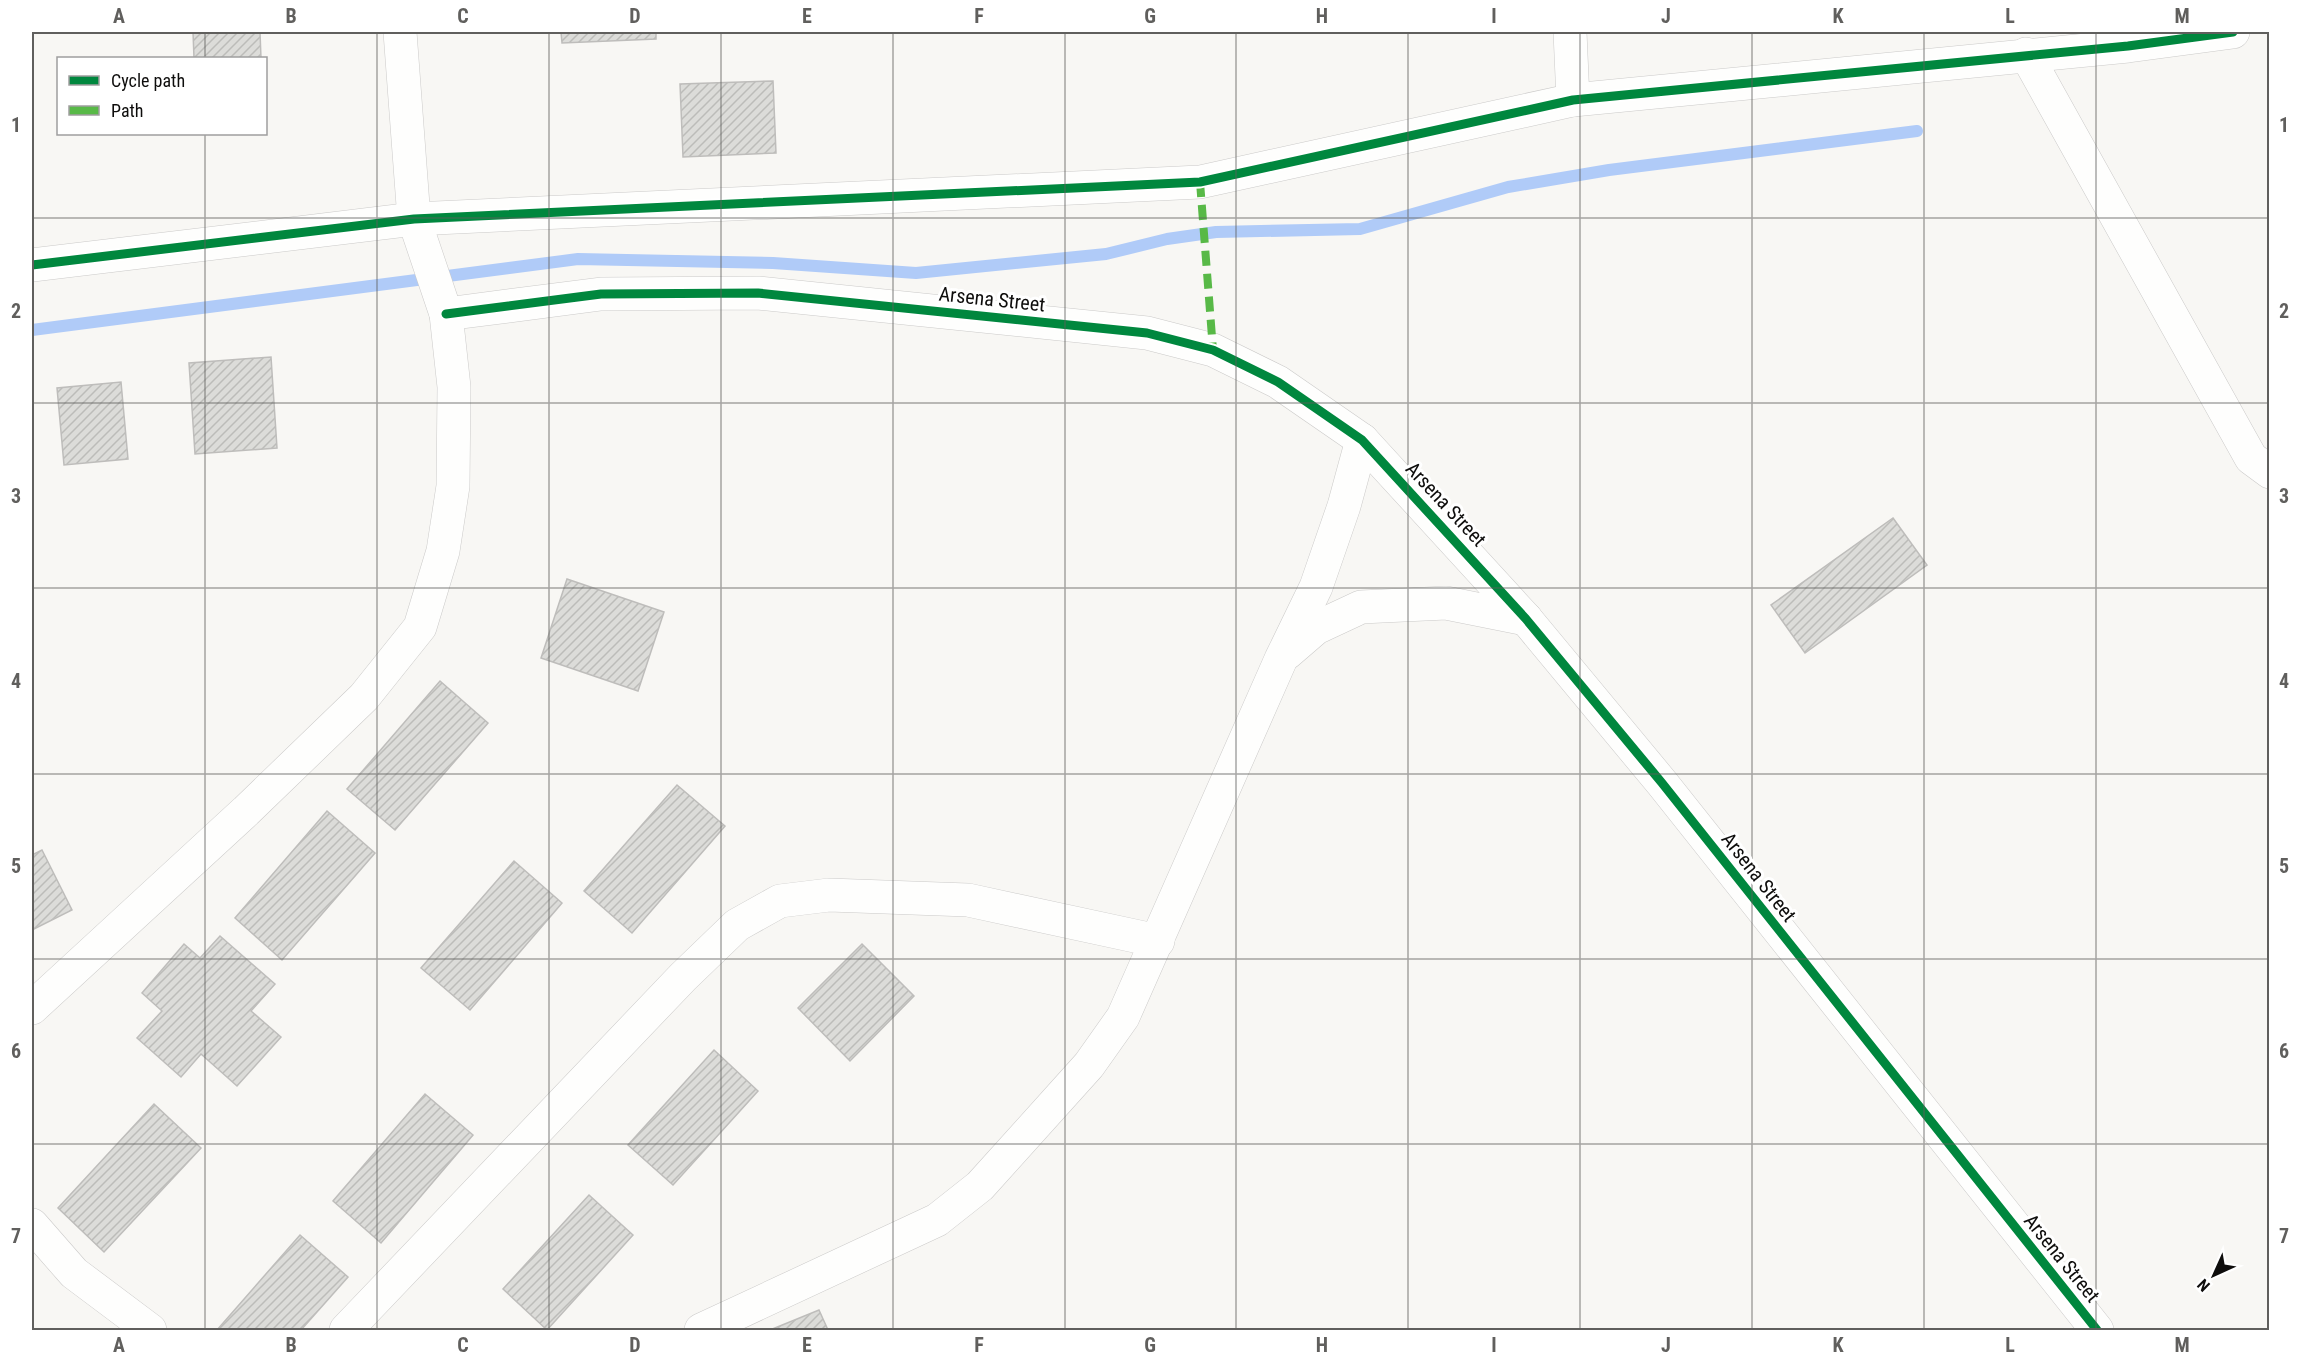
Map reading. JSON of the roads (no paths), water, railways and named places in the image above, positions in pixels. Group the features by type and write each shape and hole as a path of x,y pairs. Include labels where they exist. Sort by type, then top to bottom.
{"street":[{"path":"32,1008 246,811 364,697 420,627 443,551 453,486 454,387 446,315 414,219 400,32"},
{"path":"1570,32 1573,100"},
{"path":"32,266 414,219 1200,182 1573,100 2026,54 2128,46 2233,32"},
{"path":"2026,54 2251,458 2270,472"},
{"name":"Arsena Street","path":"446,315 601,294 758,293 1147,333 1213,350 1278,382 1362,440 1526,619 1662,783 2097,1330"},
{"path":"701,1330 937,1220 981,1186 1089,1065 1123,1017 1158,942 1281,658 1316,587 1344,506 1362,440"},
{"path":"1281,658 1316,628 1362,607 1446,603 1526,619"},
{"path":"346,1330 683,977 738,925 780,901 829,895 968,900 1158,942"},
{"path":"32,1225 75,1272 150,1330"}],"waterway":[{"path":"32,330 578,259 773,263 916,273 1106,254 1167,239 1216,232 1360,229 1508,187 1609,170 1917,131"}]}
